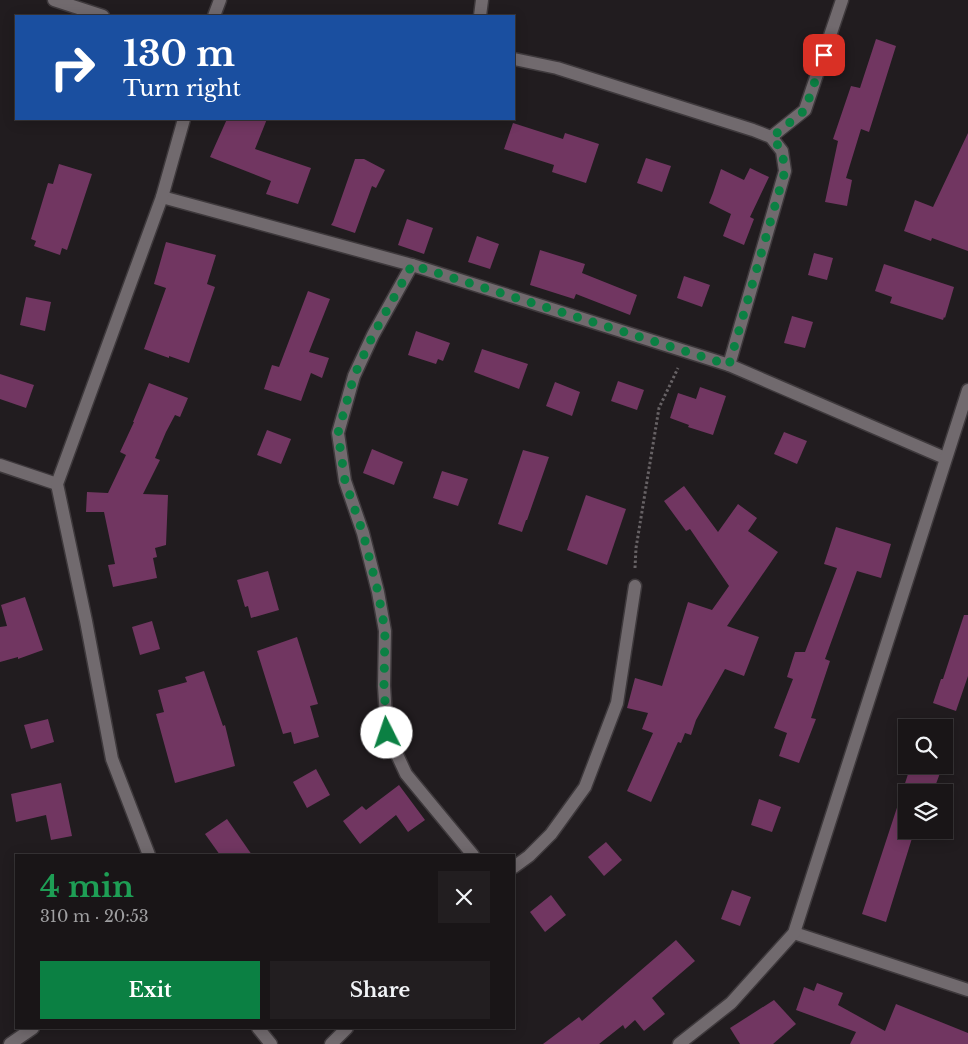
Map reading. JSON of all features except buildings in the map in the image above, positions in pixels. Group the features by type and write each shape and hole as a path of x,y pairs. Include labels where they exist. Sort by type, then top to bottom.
{"street":[{"path":"54,0 100,15"},
{"path":"214,15 220,0"},
{"path":"480,15 482,0"},
{"path":"772,137 805,110 842,0"},
{"path":"515,59 557,68 743,127 772,137 782,151 785,171 729,365"},
{"path":"149,854 112,759 86,621 57,484 162,197 184,120"},
{"path":"162,197 412,265 729,365 945,458"},
{"path":"412,265 373,335 354,376 338,433 345,481 363,533 378,592 385,630 384,686 387,733 406,774 472,854"},
{"path":"679,1044 731,1003 794,933 968,390"},
{"path":"0,465 57,484"},
{"path":"515,866 529,856 551,834 585,787 617,703 635,586"},
{"path":"794,933 968,990"},
{"path":"10,1044 32,1029"},
{"path":"259,1029 271,1044"},
{"path":"331,1044 346,1029"}],"path":[{"path":"635,586 636,548 659,408 685,351"}],"route":[{"path":"387,733 384,686 385,630 378,592 363,533 345,481 338,433 354,376 373,335 412,265 729,365 785,171 782,151 772,137 805,110 824,55"}]}
